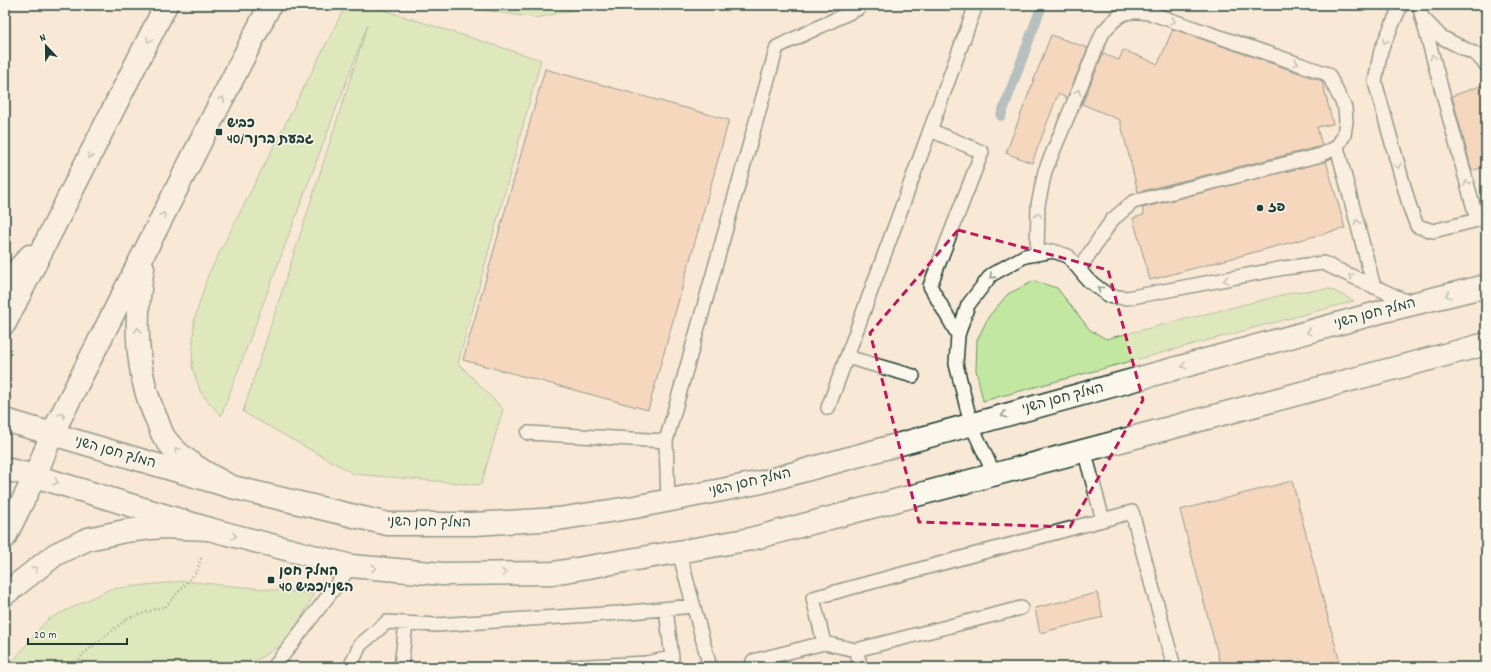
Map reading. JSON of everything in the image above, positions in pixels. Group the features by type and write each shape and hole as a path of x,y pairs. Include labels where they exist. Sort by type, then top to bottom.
{"main road":[{"path":"5,324 166,5"},
{"path":"5,537 35,476 52,434 270,5"},
{"path":"5,284 44,240 60,214"},
{"path":"146,250 137,311 142,377 151,408 164,437 183,456 201,469 232,487"},
{"name":"המלך חסן השני","path":"5,420 232,487 388,524 474,524 558,519 668,501 762,482 1412,304 1486,286"},
{"path":"5,468 209,529 351,566 443,574 553,573 751,539 1486,344"},
{"path":"5,594 56,554 88,539 125,531 161,527 209,529"}],"lane":[{"path":"828,408 976,5"},
{"path":"1401,5 1381,50 1375,82 1410,208 1417,226 1433,231 1481,219 1421,11"},
{"path":"668,501 666,441 777,47 859,8"},
{"path":"1037,254 1038,205 1045,172 1104,32 1117,17 1132,11 1150,13 1328,74 1345,108 1346,120 1344,135 1337,148 1321,155 1133,202 1112,220 1079,269"},
{"path":"1421,11 1441,37 1477,55 1486,65"},
{"path":"930,130 982,152 930,286 958,335"},
{"path":"1337,148 1374,287"},
{"path":"994,474 971,424 956,364 958,335 968,305 991,275 1025,256 1053,251 1068,256 1088,280 1109,296 1127,298 1284,268 1323,263 1412,304"},
{"path":"847,357 913,376"},
{"path":"528,433 666,441"},
{"path":"1084,450 1104,520"},
{"path":"824,643 813,598 1132,512 1174,667"},
{"path":"679,552 710,667"},
{"path":"274,667 351,566"},
{"path":"350,667 360,645 387,622 436,625 694,606"},
{"path":"753,661 824,643 856,650 1021,608"},
{"path":"570,667 646,663 672,658 666,609"},
{"path":"401,667 406,623"},
{"path":"856,650 861,667"}],"path":[{"path":"75,667 83,654 128,618 166,606 197,571 209,529"}],"highlighted area":[{"path":"958,230 1108,270 1143,400 1070,527 919,522 870,333"}],"green space":[{"path":"346,5 374,5 374,7 541,60 458,363 503,409 481,485 354,474 243,412 368,24 221,416 201,393 192,367 194,321 208,275"},
{"path":"451,5 597,5 536,18"},
{"path":"1034,281 1057,288 1090,330 1106,339 1294,292 1330,289 1354,301 983,401 976,370 977,340 989,316 1008,294"},
{"path":"183,581 314,594 289,641 245,667 8,667 47,620 110,589"}],"building":[{"path":"1173,29 1322,81 1333,124 1317,127 1322,146 1138,192 1120,120 1082,104 1103,54 1119,60 1123,50 1158,64"},
{"path":"1051,35 1088,48 1067,98 1058,94 1032,163 1006,153"},
{"path":"545,69 729,120 648,410 463,360"},
{"path":"1486,84 1486,166 1472,171 1452,96"},
{"path":"1326,161 1345,228 1150,280 1133,218 1144,215 1142,208"},
{"path":"1292,481 1341,667 1221,667 1180,510"},
{"path":"1097,593 1103,617 1040,633 1035,608"}],"waterway":[{"path":"1001,116 1042,5"}],"place":[{"name":"כביש 40/גבעת ברנר","path":"219,132"},
{"name":"פז","path":"1260,208"},
{"name":"המלך חסן השני/כביש 40","path":"271,580"}]}
